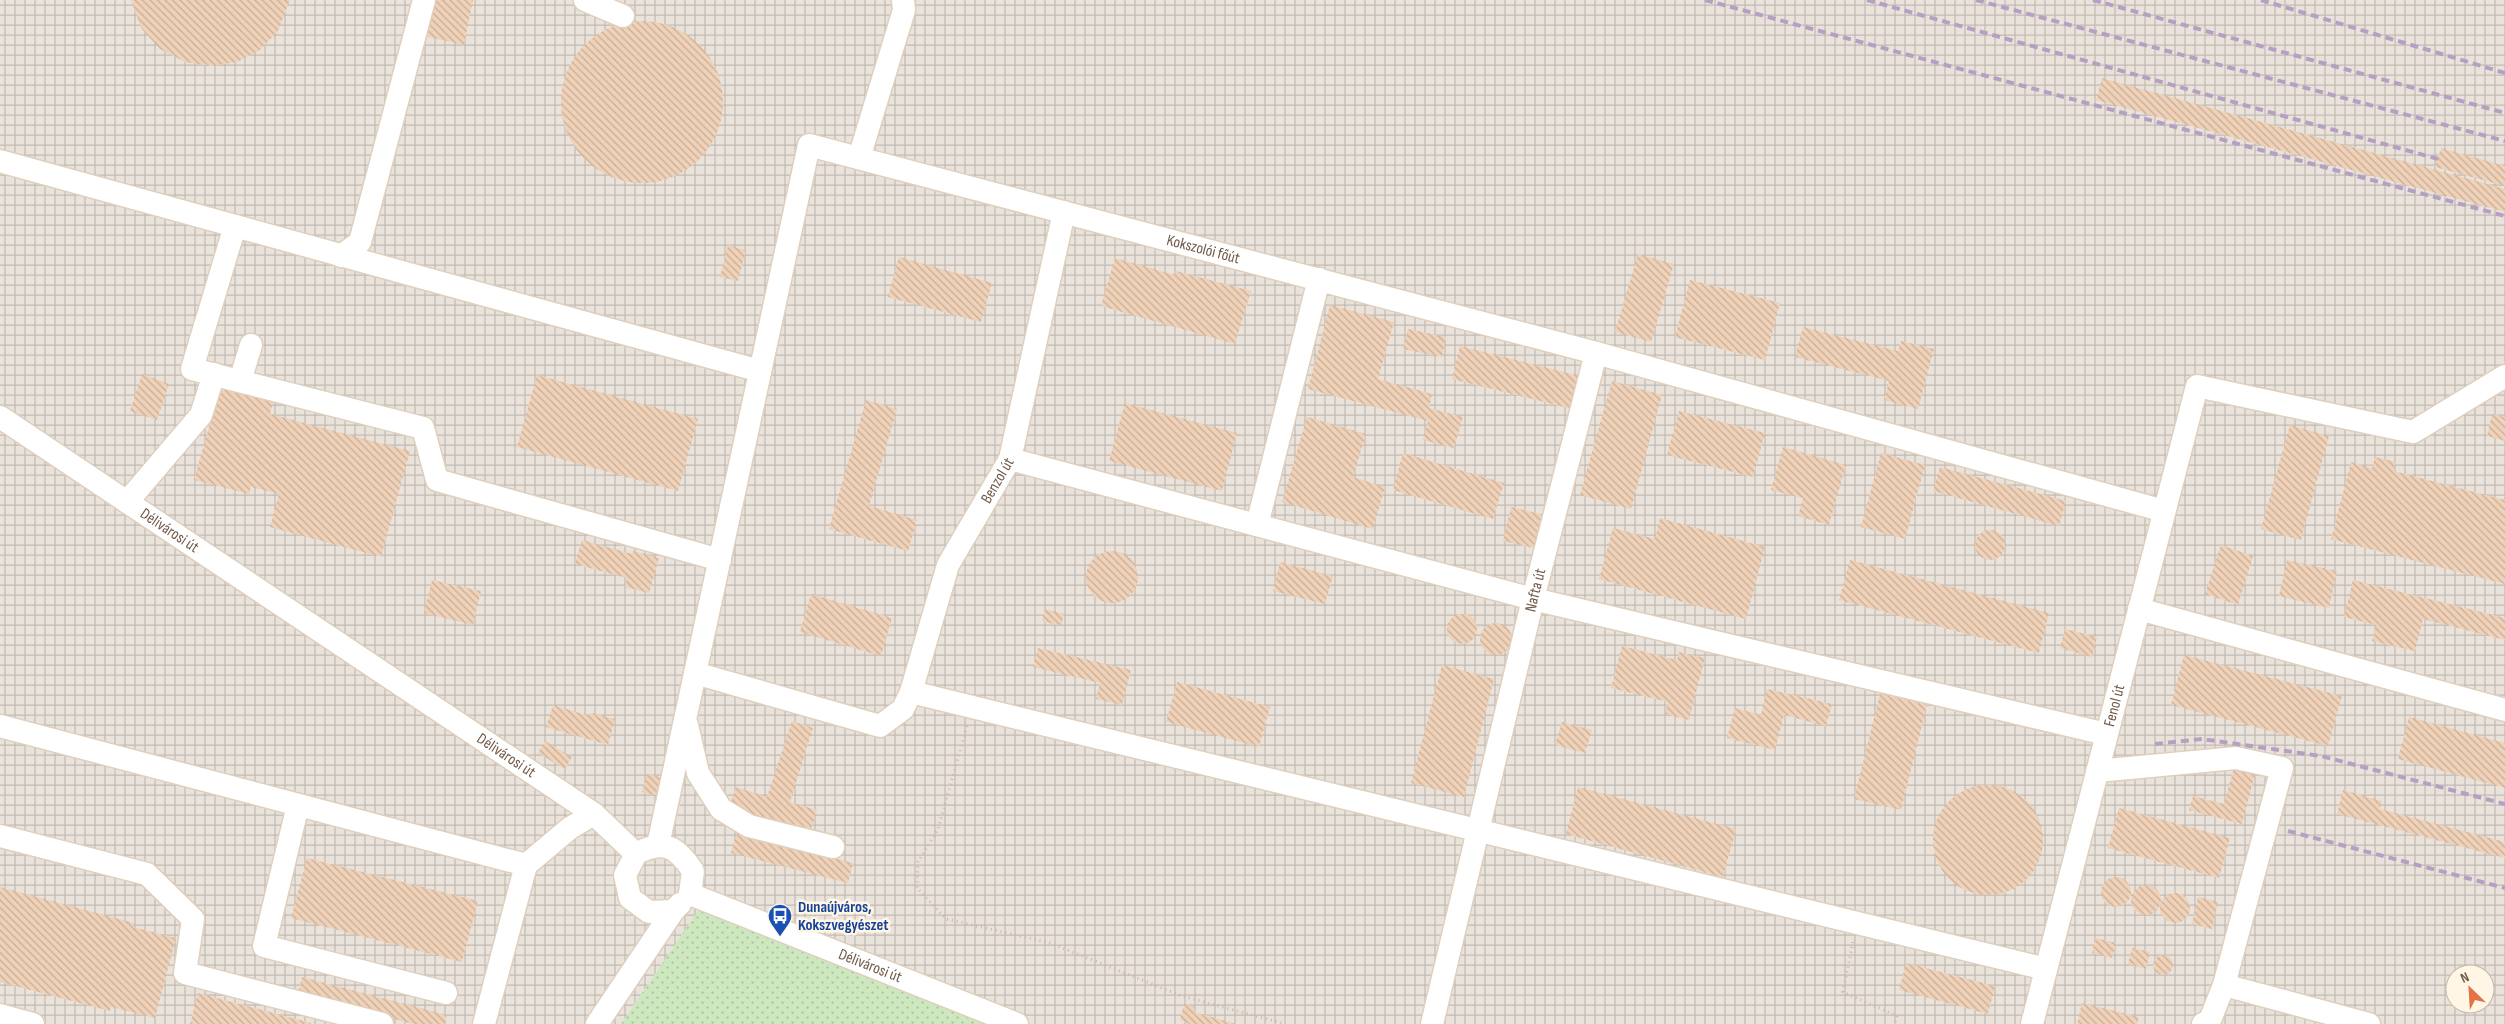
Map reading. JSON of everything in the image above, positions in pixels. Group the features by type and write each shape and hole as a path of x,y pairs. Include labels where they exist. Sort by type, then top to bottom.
{"street":[{"path":"341,256 360,242 424,0"},
{"path":"585,0 623,16"},
{"path":"860,158 904,10 902,0"},
{"name":"Kokszolói főút","path":"760,372 810,145 1596,353 2164,511"},
{"path":"0,161 760,372 658,845"},
{"name":"Benzol út","path":"695,673 880,726 903,709 911,692 948,565 1010,459 1064,212"},
{"path":"235,226 192,369 423,428 437,480 720,560"},
{"path":"1257,525 1319,280"},
{"path":"240,381 250,346"},
{"name":"Nafta út","path":"1432,1024 1533,599 1596,353"},
{"path":"127,502 201,415 214,374"},
{"name":"Fenol út","path":"2032,1024 2197,386 2414,432 2505,376"},
{"name":"Délivárosi út","path":"0,417 594,814 636,854"},
{"path":"1010,459 1533,599 2106,734"},
{"path":"2139,609 2505,710"},
{"path":"911,692 2046,969"},
{"path":"686,716 698,774 721,810 749,826 832,847"},
{"path":"0,726 526,865"},
{"path":"2097,771 2236,758 2282,768 2224,985 2210,1020 2203,1024"},
{"path":"298,805 264,946 446,993"},
{"path":"484,1024 526,865 570,828 594,814"},
{"path":"0,836 147,874 193,919 185,973 382,1024"},
{"path":"597,1024 672,910 690,894 692,871 680,852 658,845 636,854 625,874 630,898 649,912 672,910"},
{"name":"Délivárosi út","path":"690,894 1017,1024"},
{"path":"2224,985 2369,1024"},
{"path":"0,1015 33,1024"}],"path":[{"path":"973,707 938,829 918,862 917,888 946,918 1050,943 1182,996 1285,1024"},
{"path":"1857,922 1843,992 1897,1016 1895,1024"}],"shaded area":[{"path":"0,0 2505,0 2505,1024 984,1024 704,903 621,1024 0,1024"}],"green space":[{"path":"704,902 984,1024 621,1024"}],"building":[{"path":"131,0 290,0 278,31 260,50 237,62 211,66 185,62 160,49 141,28"},
{"path":"432,0 473,0 464,45 424,36"},
{"path":"642,21 673,27 699,45 717,71 723,102 717,133 699,159 673,177 642,183 611,177 585,159 567,133 561,102 567,71 585,45 611,27"},
{"path":"2102,78 2505,189 2505,212 2096,100"},
{"path":"2441,148 2505,166 2505,186 2435,167"},
{"path":"728,245 746,250 738,281 720,277"},
{"path":"1638,254 1674,264 1651,342 1615,332"},
{"path":"899,257 992,283 981,322 888,297"},
{"path":"1115,258 1175,275 1176,271 1251,291 1235,344 1101,306"},
{"path":"1690,280 1780,303 1765,360 1675,337"},
{"path":"1330,305 1394,322 1378,379 1432,394 1429,408 1463,417 1454,448 1423,440 1428,421 1308,389"},
{"path":"1803,327 1898,351 1901,341 1934,349 1918,409 1884,400 1889,381 1795,357"},
{"path":"1408,329 1446,337 1442,357 1403,349"},
{"path":"1460,346 1580,376 1572,409 1452,379"},
{"path":"142,374 169,384 157,420 130,411"},
{"path":"537,375 698,419 678,491 517,447"},
{"path":"1612,381 1662,395 1631,509 1580,495"},
{"path":"220,388 273,402 270,414 410,451 381,557 270,527 279,494 251,487 249,494 194,480"},
{"path":"866,400 897,409 869,506 917,520 908,551 829,529"},
{"path":"1125,403 1237,433 1222,491 1109,461"},
{"path":"1679,411 1765,433 1753,477 1667,455"},
{"path":"2492,414 2505,417 2505,441 2487,436"},
{"path":"1307,417 1366,434 1353,477 1385,487 1373,529 1282,502"},
{"path":"2290,425 2329,436 2301,540 2261,529"},
{"path":"1783,447 1846,465 1829,525 1798,516 1803,498 1771,490"},
{"path":"1403,453 1504,483 1493,519 1393,490"},
{"path":"1881,453 1925,465 1905,539 1861,527"},
{"path":"2375,457 2396,462 2393,471 2505,500 2505,584 2331,539 2351,462 2372,468"},
{"path":"1940,467 2066,501 2059,526 1933,491"},
{"path":"1511,507 1545,515 1538,549 1503,541"},
{"path":"1660,518 1765,547 1746,619 1599,579 1613,528 1655,539"},
{"path":"1990,530 2001,534 2005,545 2001,556 1990,560 1979,556 1975,545 1979,534"},
{"path":"582,540 632,554 633,551 659,558 649,593 625,587 627,578 575,564"},
{"path":"2221,545 2253,556 2238,605 2205,594"},
{"path":"1107,551 1117,551 1131,558 1138,572 1138,582 1131,596 1117,603 1107,603 1097,599 1090,592 1086,582 1086,572 1090,562 1097,555"},
{"path":"1850,560 2049,613 2039,653 1839,600"},
{"path":"2287,560 2337,571 2329,608 2279,596"},
{"path":"1280,562 1333,576 1325,604 1273,591"},
{"path":"432,580 481,591 473,625 424,613"},
{"path":"2353,580 2505,618 2505,640 2423,619 2415,651 2372,641 2376,625 2344,617"},
{"path":"811,594 892,618 881,656 800,632"},
{"path":"1045,609 1064,614 1061,626 1042,621"},
{"path":"1462,614 1473,618 1477,629 1473,640 1462,644 1451,640 1447,629 1451,618"},
{"path":"1496,623 1502,624 1507,628 1511,633 1511,645 1507,650 1502,654 1496,655 1490,654 1485,650 1481,645 1480,639 1481,633 1485,628 1490,624"},
{"path":"2065,629 2097,637 2092,657 2060,648"},
{"path":"1622,646 1677,660 1679,652 1705,658 1689,720 1665,714 1668,702 1611,688"},
{"path":"1038,648 1131,670 1122,705 1096,699 1100,683 1033,667"},
{"path":"2184,655 2342,696 2328,746 2171,705"},
{"path":"1442,665 1494,679 1464,797 1411,783"},
{"path":"1177,682 1270,707 1259,747 1166,722"},
{"path":"1767,689 1832,704 1826,726 1784,715 1775,750 1727,738 1735,708 1761,715"},
{"path":"1880,694 1927,705 1901,810 1854,799"},
{"path":"553,705 589,716 592,713 615,719 608,745 546,727"},
{"path":"2409,717 2505,743 2505,788 2398,759"},
{"path":"792,721 813,728 790,802 817,810 810,833 729,807 736,787 767,797"},
{"path":"1562,722 1592,730 1585,753 1555,745"},
{"path":"545,741 572,757 565,769 538,753"},
{"path":"2235,764 2256,770 2242,824 2189,810 2193,796 2224,804"},
{"path":"647,774 669,779 664,797 642,792"},
{"path":"1988,785 2009,789 2027,801 2039,819 2043,840 2039,861 2027,879 2009,891 1988,895 1967,891 1949,879 1937,861 1933,840 1937,819 1949,801 1967,789"},
{"path":"1578,787 1736,829 1723,877 1566,834"},
{"path":"2343,790 2382,801 2380,809 2505,842 2505,858 2337,814"},
{"path":"2119,808 2230,838 2219,878 2108,848"},
{"path":"737,833 853,863 848,883 731,853"},
{"path":"307,858 478,901 462,962 291,918"},
{"path":"2116,877 2127,881 2131,892 2127,903 2116,907 2105,903 2101,892 2105,881"},
{"path":"2146,885 2157,889 2161,900 2157,911 2146,915 2135,911 2131,900 2135,889"},
{"path":"0,887 134,923 133,927 176,938 155,1018 111,1007 110,1011 0,982"},
{"path":"2175,893 2186,897 2190,908 2186,919 2175,923 2164,919 2160,908 2164,897"},
{"path":"2198,897 2218,902 2212,929 2192,924"},
{"path":"2095,938 2116,943 2112,958 2092,953"},
{"path":"2132,948 2150,952 2146,969 2128,964"},
{"path":"2163,955 2170,958 2173,965 2170,972 2163,975 2156,972 2153,965 2156,958"},
{"path":"1906,963 1995,986 1988,1014 1899,990"},
{"path":"302,977 447,1015 444,1024 413,1024 298,994"},
{"path":"198,993 311,1023 311,1024 190,1024"},
{"path":"2082,1003 2139,1017 2137,1024 2077,1024"},
{"path":"1184,1004 1195,1007 1194,1012 1236,1024 1189,1024 1180,1020"}],"railway":[{"path":"1705,0 2505,216"},
{"path":"1867,0 2438,159"},
{"path":"1976,0 2505,141"},
{"path":"2093,0 2505,113"},
{"path":"2261,0 2505,73"},
{"path":"2155,744 2202,739 2321,756 2505,804"},
{"path":"2288,831 2505,888"}],"place":[{"name":"Dunaújváros, Kokszvegyészet","path":"780,937"}]}
